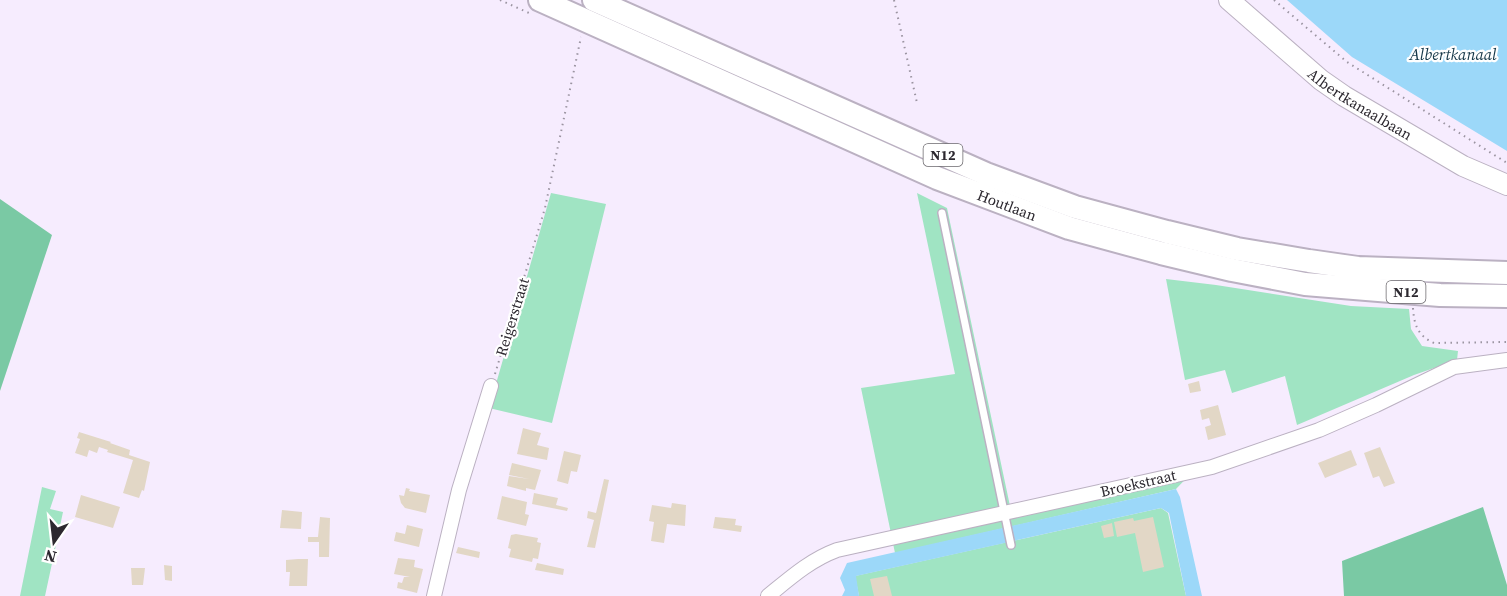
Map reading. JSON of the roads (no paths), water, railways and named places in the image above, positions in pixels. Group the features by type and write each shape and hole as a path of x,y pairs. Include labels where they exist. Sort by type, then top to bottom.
{"main road":[{"name":"Houtlaan","path":"540,0 937,178 1069,228 1212,266 1305,284 1440,295 1507,296"},
{"name":"Houtlaan","path":"594,0 986,174 1075,207 1226,246 1309,261 1358,268 1507,273"}],"street":[{"name":"Albertkanaalbaan","path":"1229,0 1321,80 1344,96 1463,166 1507,185"},
{"name":"Broekstraat","path":"768,596 802,568 837,550 1005,519 1212,466 1319,430 1454,367 1507,360"},
{"path":"434,596 459,490 491,386"}],"lane":[{"path":"942,213 1011,545"}],"water":[{"name":"Albertkanaal","path":"1287,0 1507,0 1507,151 1352,57"},
{"path":"1176,489 1180,497 1202,596 1186,596 1169,513 1161,508 856,576 859,596 842,596 845,590 840,578 847,563"}]}
